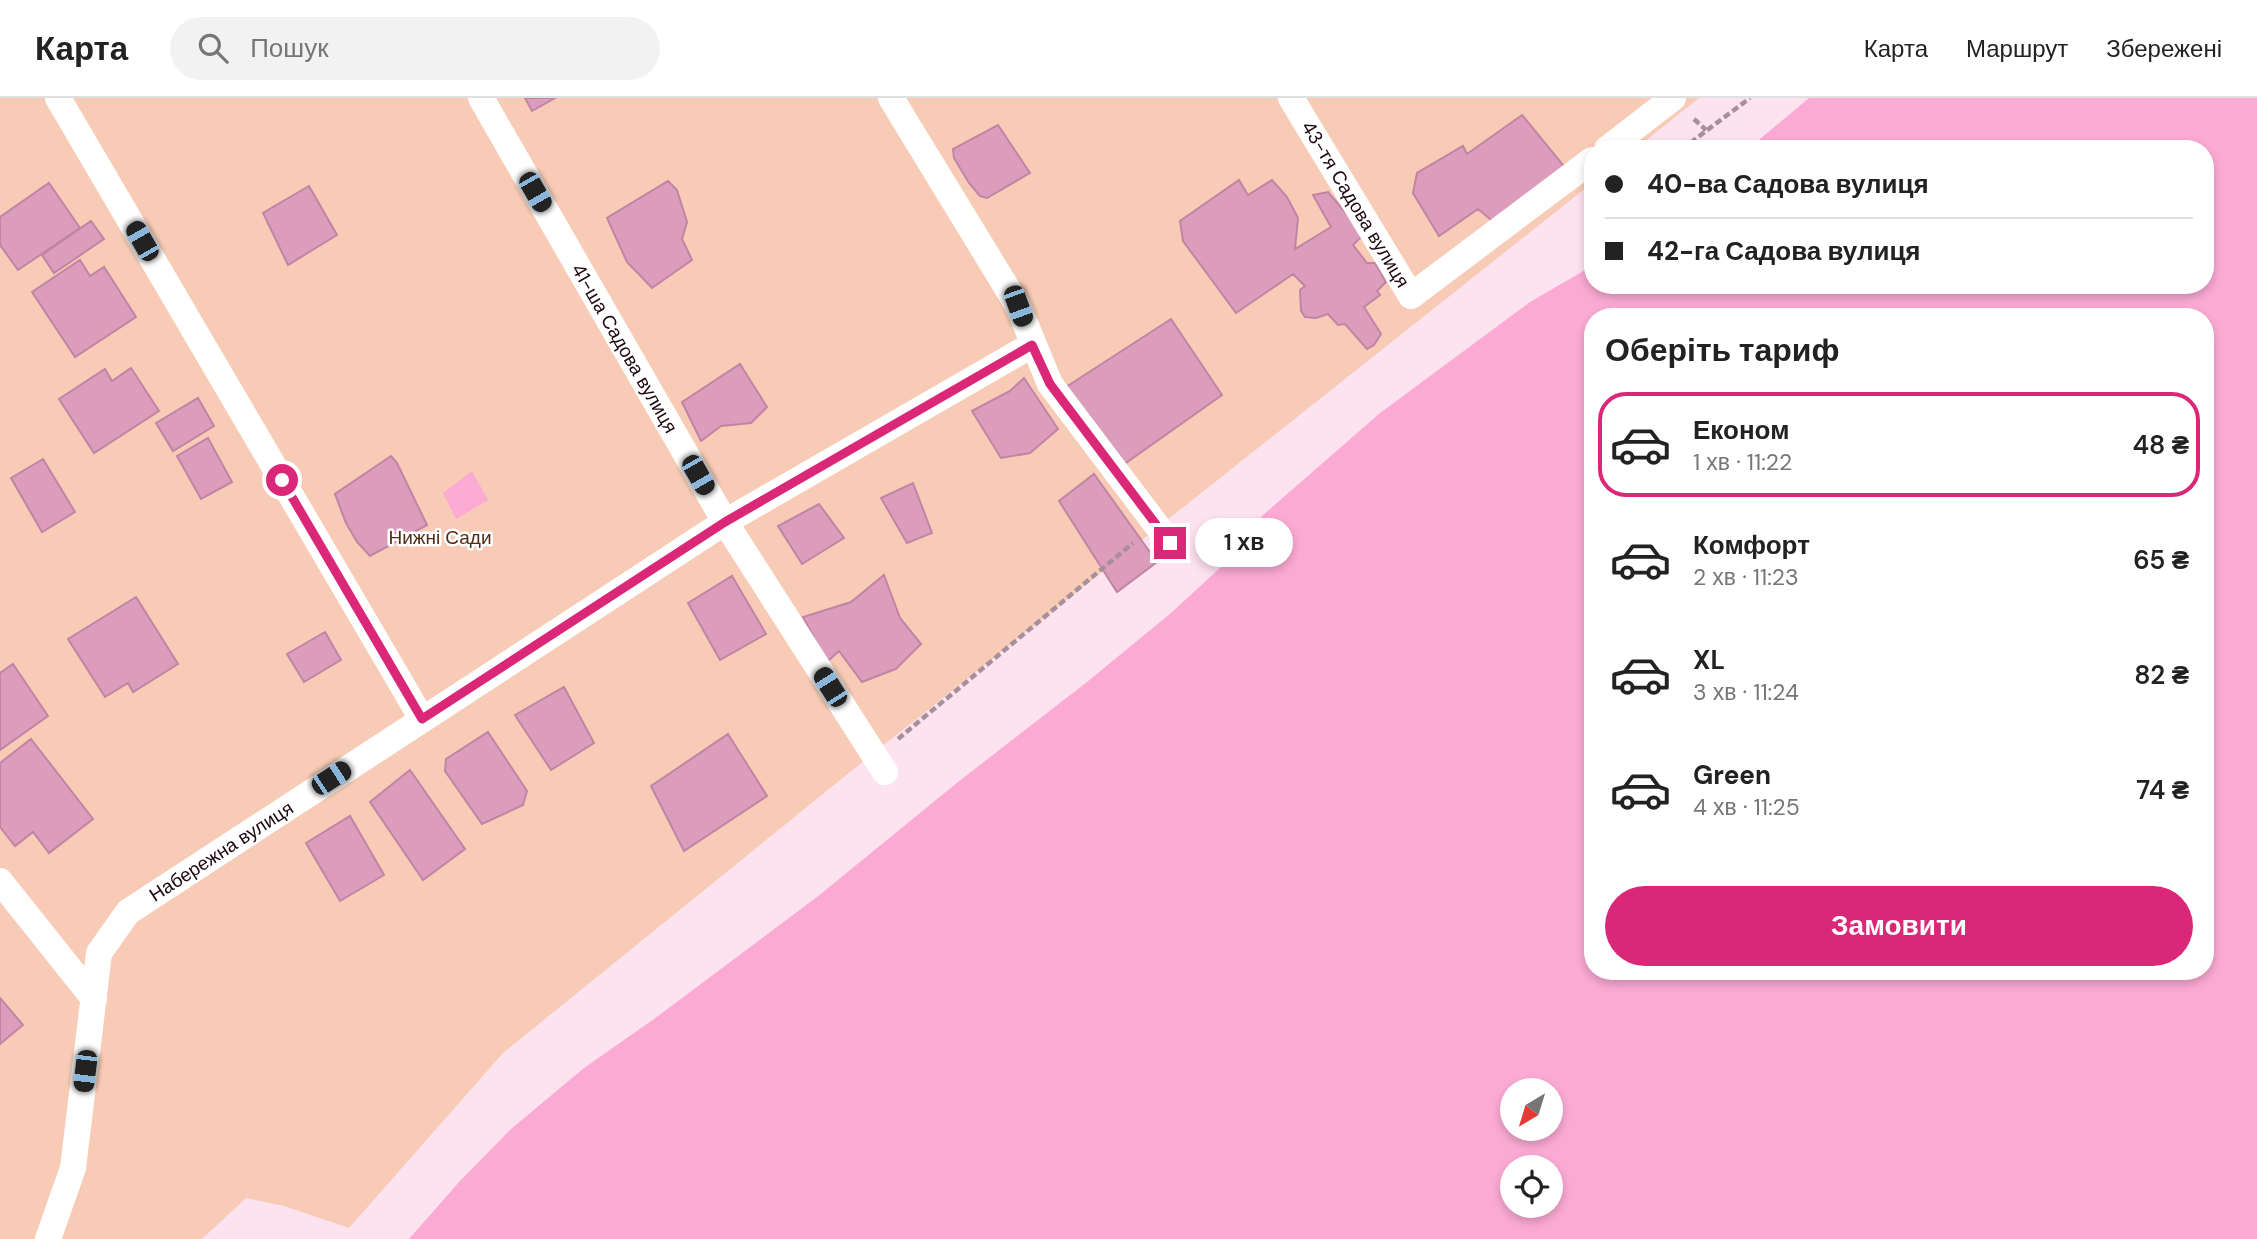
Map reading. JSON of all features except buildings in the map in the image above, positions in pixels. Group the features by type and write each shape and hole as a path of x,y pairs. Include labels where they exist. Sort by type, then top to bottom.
{"street":[{"path":"58,98 422,719"},
{"name":"41-ша Садова вулиця","path":"481,98 725,522 880,765"},
{"path":"891,98 1018,306 1050,384 1163,534"},
{"name":"43-тя Садова вулиця","path":"1291,98 1411,296 1584,166"},
{"path":"1619,140 1673,98"},
{"name":"Набережна вулиця","path":"48,1239 73,1168 99,953 128,912 725,522 1032,345"},
{"path":"0,881 94,999"}],"path":[{"path":"1694,140 1750,98"},
{"path":"880,765 1163,534"}],"green space":[{"name":"Нижні Сади","path":"0,98 1699,98 1646,140 1584,140 1584,189 871,755 503,1053 349,1228 284,1206 246,1198 202,1239 0,1239"}],"shaded area":[{"path":"1809,98 2257,98 2257,1239 409,1239 511,1129 584,1068 817,897 1171,613 1221,567 1263,515 1380,413 1530,302 1584,271 1584,294 2214,294 2214,140 1759,140"},
{"path":"472,471 488,500 456,519 443,493"}],"route":[{"path":"282,480 422,719 725,522 1032,345 1050,384 1170,543"}]}
